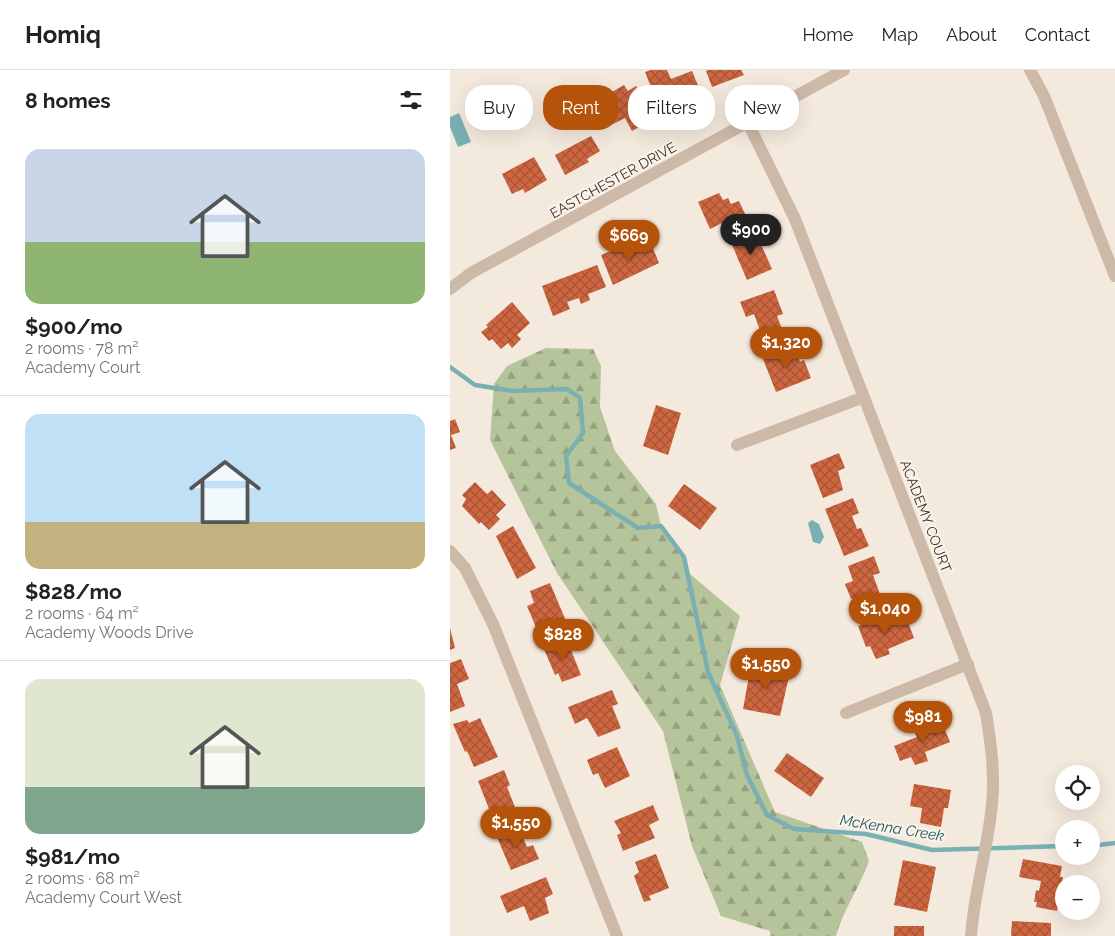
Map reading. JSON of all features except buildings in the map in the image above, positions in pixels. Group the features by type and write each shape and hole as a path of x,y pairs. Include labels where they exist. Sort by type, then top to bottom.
{"street":[{"name":"EASTCHESTER DRIVE","path":"799,95 844,70"},
{"path":"1030,70 1044,96 1115,276"},
{"name":"EASTCHESTER DRIVE","path":"450,289 471,273 735,130"},
{"name":"ACADEMY COURT","path":"751,130 795,219 986,713 994,760 992,805 973,903 971,936"},
{"path":"737,445 864,396"},
{"path":"450,551 465,568 493,624 616,936"},
{"path":"846,713 968,664"}],"green space":[{"path":"546,348 593,349 601,366 600,407 615,451 656,504 661,526 684,557 690,574 740,616 720,685 775,812 862,842 869,861 836,936 770,936 770,931 721,916 692,846 663,731 557,573 490,440 494,384 507,366"}],"water":[{"path":"459,113 471,142 458,147 450,127 450,117"},
{"path":"812,520 819,524 824,537 820,544 813,542 808,523"}],"waterway":[{"name":"McKenna Creek","path":"450,367 475,385 513,391 567,389 580,398 583,433 566,456 569,483 638,528 661,526 684,557 708,672 737,736 747,775 767,815 794,829 866,834 932,850 1055,846"},
{"name":"McKenna Creek","path":"1100,845 1115,843"}]}
